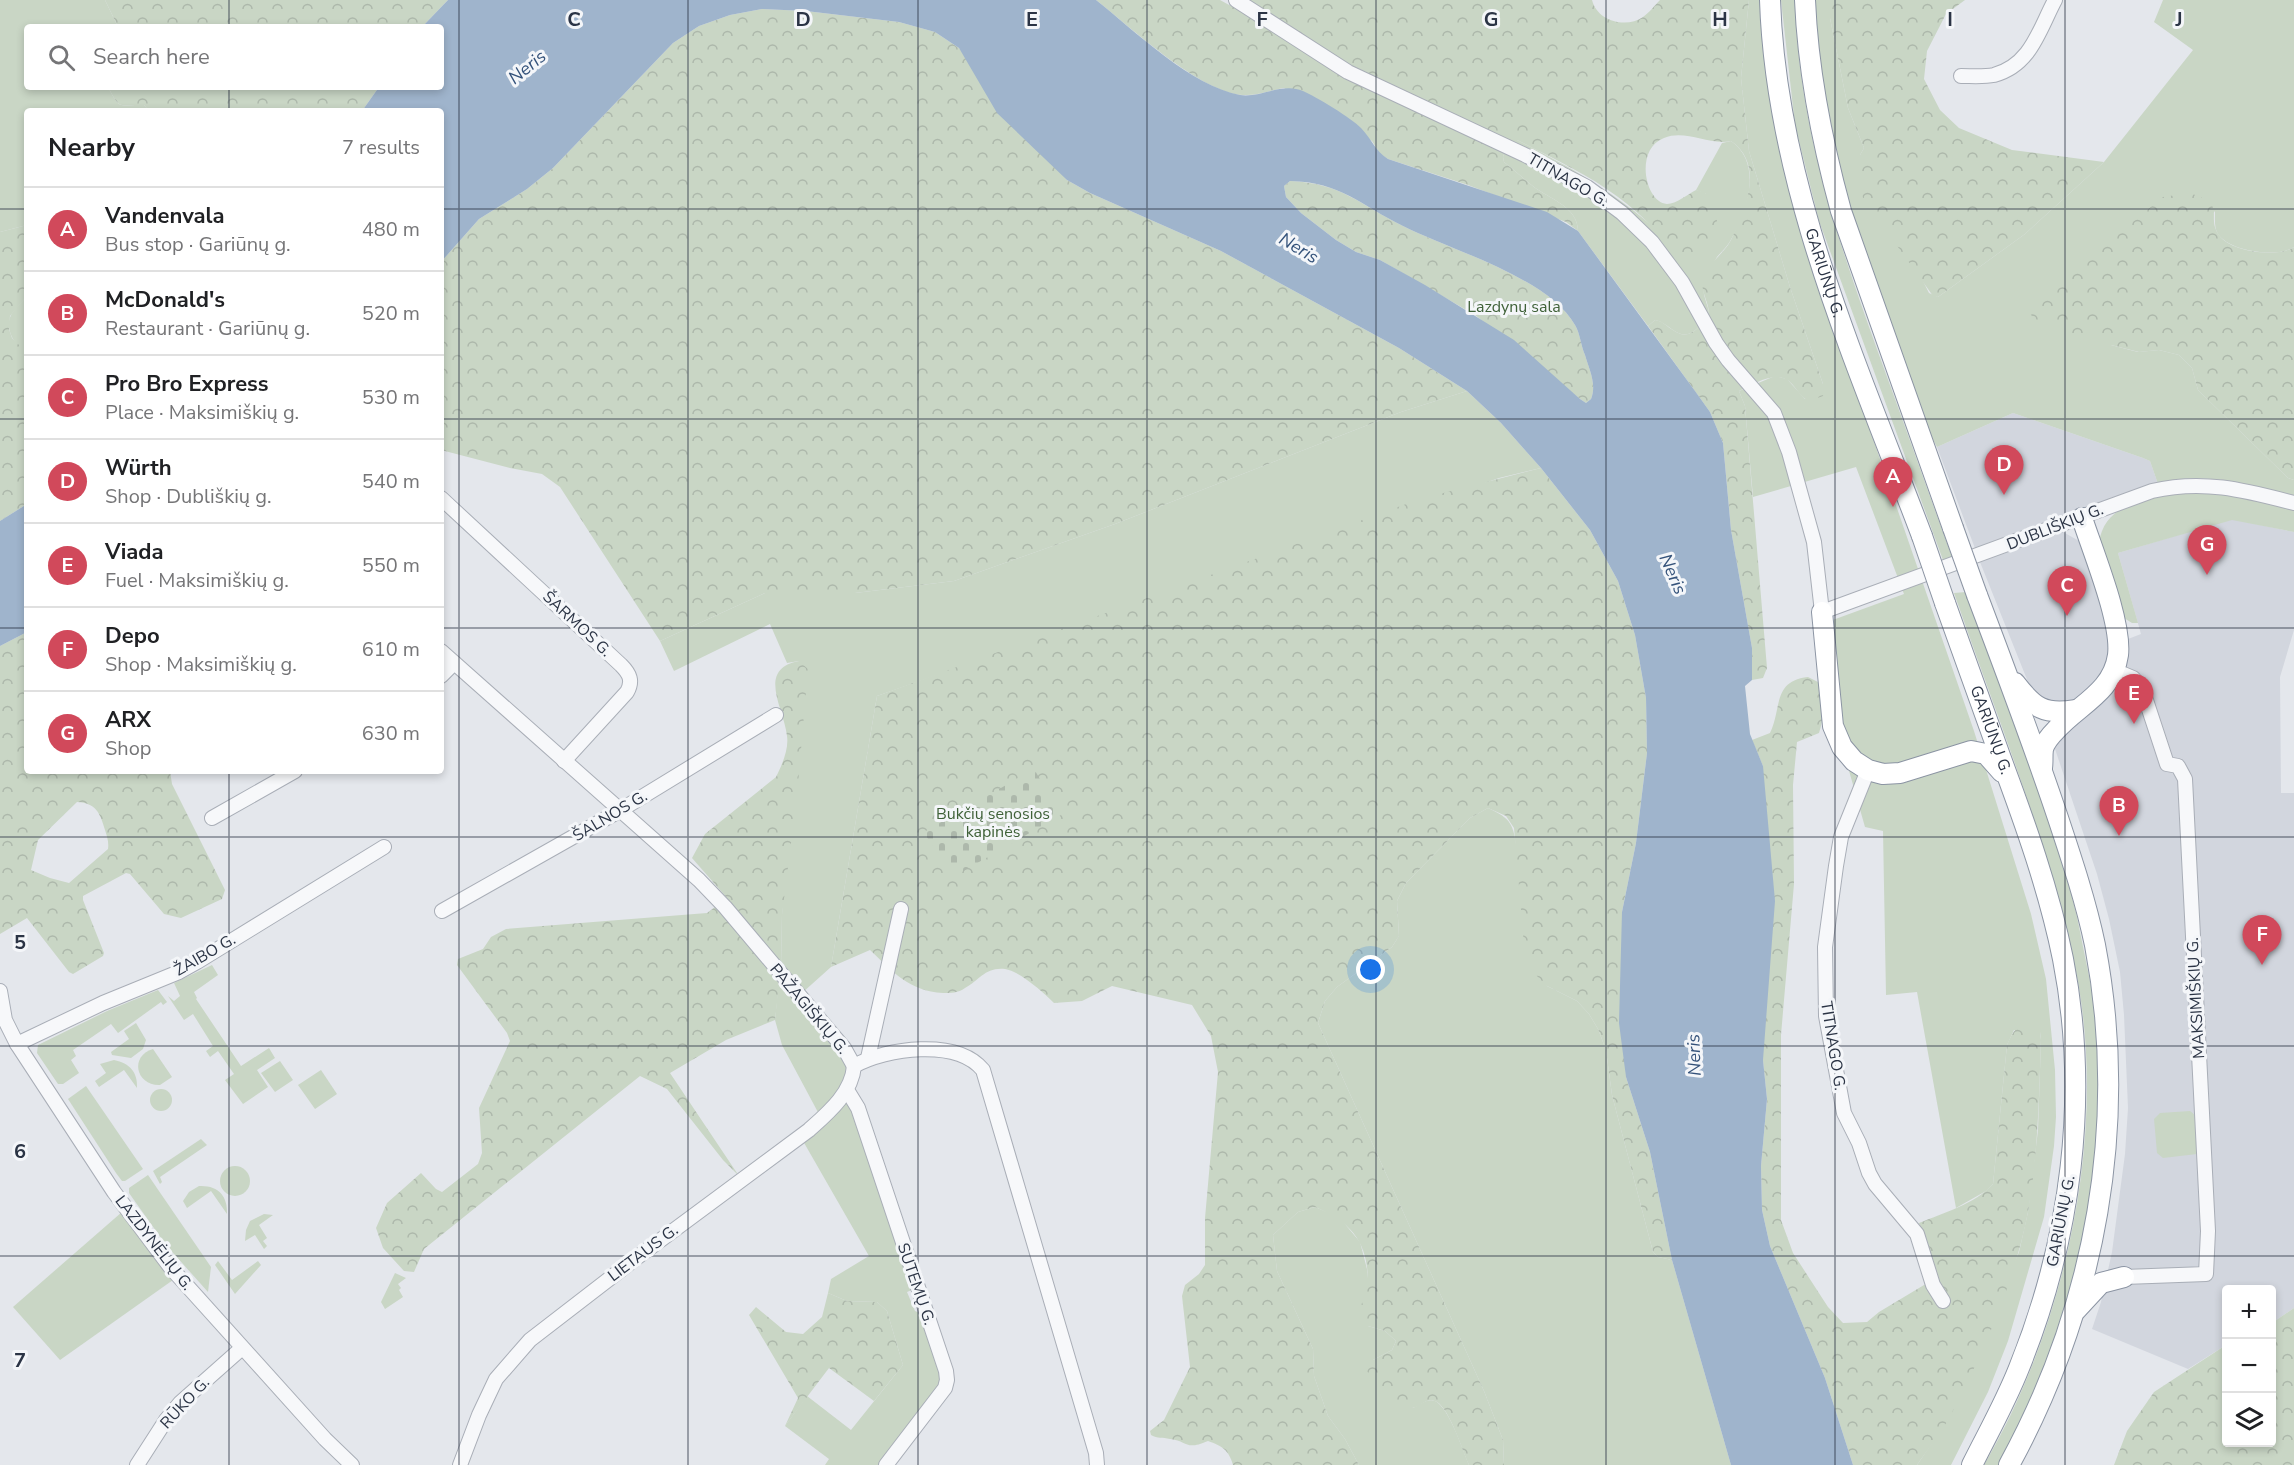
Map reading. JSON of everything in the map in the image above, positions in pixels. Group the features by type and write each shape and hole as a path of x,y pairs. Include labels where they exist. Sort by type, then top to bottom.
{"highway":[{"name":"GARIŪNŲ G.","path":"1770,0 1777,80 1796,179 1830,288 2011,785 2041,873 2063,959 2073,1038 2074,1125 2071,1170 2064,1218 2039,1316 2019,1369 1971,1465"},
{"name":"GARIŪNŲ G.","path":"1804,0 1812,79 1828,164 1841,211 2042,772 2084,899 2102,987 2107,1036 2109,1113 2106,1153 2094,1226 2073,1314 2051,1380 2009,1465"},
{"path":"2042,772 2043,749 2048,739 2075,710 2103,690 2114,669 2118,655 2116,625 2082,518"},
{"path":"1822,612 1833,726 1842,747 1854,761 1868,770 1883,774 1899,773 1971,751 1986,754 1996,763 2011,785"},
{"path":"2006,672 2027,700 2036,706 2050,712 2075,710"},
{"path":"1942,759 1970,744 1977,736 1981,727 1978,696"},
{"path":"2094,1226 2101,1262 2112,1273 2124,1277"},
{"path":"2073,1314 2101,1283 2124,1277"}],"street":[{"name":"TITNAGO G.","path":"1236,0 1348,72 1525,155 1587,187 1622,213 1652,242 1682,282 1728,360 1774,413 1789,452 1814,542 1822,612"},
{"path":"1961,76 1994,75 2011,68 2031,51 2055,0"},
{"name":"DUBLIŠKIŲ G.","path":"1822,612 2152,491 2188,484 2247,491 2294,503"},
{"name":"ŠARMOS G.","path":"444,501 621,664 630,677 631,682 627,692 564,761"},
{"name":"PAŽAGIŠKIŲ G.","path":"444,654 699,880 725,907 844,1048 854,1066 880,1054 948,1050 973,1061 983,1070 1097,1465"},
{"path":"444,673 454,663"},
{"name":"MAKSIMIŠKIŲ G.","path":"2114,669 2133,678 2142,688 2167,764 2178,766 2185,779 2208,1256 2206,1274 2124,1277"},
{"name":"ŠALNOS G.","path":"442,911 619,811 776,715"},
{"name":"TITNAGO G.","path":"1868,770 1841,837 1836,866 1825,947 1826,1016 1844,1113 1875,1184 1917,1234 1933,1285 1943,1301"},
{"path":"212,818 290,774"},
{"name":"ŽAIBO G.","path":"17,1044 103,1002 196,963 384,847"},
{"path":"868,1059 901,909"},
{"name":"LAZDYNĖLIŲ G.","path":"0,991 5,1020 17,1044 119,1198 171,1269 325,1439 352,1465"},
{"name":"LIETAUS G.","path":"460,1465 471,1432 496,1379 530,1340 657,1242 787,1148 824,1117 847,1089 854,1074 854,1066"},
{"name":"SUTEMŲ G.","path":"847,1089 858,1108 946,1371 947,1380 945,1388 886,1465"},
{"name":"RŪKO G.","path":"137,1465 166,1420 180,1403 242,1348"}],"shaded area":[{"path":"2013,413 2150,461 2158,484 1976,551 1937,447"},
{"path":"2232,519 2294,532 2294,630 2280,677 2281,793 2294,793 2294,1308 2276,1320 2276,1285 2222,1285 2222,1348 2188,1369 2092,1329 2101,1302 2112,1252 2125,1154 2128,1108 2124,1015 2120,972 2109,919 2097,874 2055,749 2056,744 2126,660 2128,639 2141,634 2118,553"},
{"path":"2063,532 2081,542 2086,552 2112,648 2100,682 2068,706 2036,702 1980,562"}],"green space":[{"path":"0,0 105,0 117,24 24,24 24,90 110,90 122,105 144,105 146,108 24,108 24,226 0,232"},
{"path":"105,0 448,0 425,24 117,24"},
{"path":"1096,0 1220,0 1231,6 1233,0 1592,0 1595,7 1606,18 1629,22 1643,17 1660,0 1749,0 1741,78 1749,151 1790,287 1825,390 1823,396 1809,401 1786,379 1773,377 1739,391 1745,406 1767,668 1763,678 1752,680 1752,648 1731,530 1723,443 1710,412 1648,326 1655,320 1679,333 1689,334 1698,328 1709,314 1703,279 1731,240 1749,191 1749,169 1740,149 1731,141 1714,141 1681,135 1664,138 1655,144 1649,153 1646,163 1648,186 1659,201 1671,204 1696,190 1705,193 1715,210 1717,225 1713,234 1701,248 1685,255 1679,254 1642,217 1594,181 1517,140 1509,140 1503,157 1504,162 1534,187 1562,204 1573,216 1578,231 1566,222 1468,185 1388,159 1380,154 1372,141 1284,88 1243,95 1226,92 1207,83 1166,57"},
{"path":"1749,0 1760,0 1771,107 1795,213 1974,731 2031,914 2046,979 2055,1070 2056,1117 2044,1217 2008,1341 1988,1392 1951,1465 1917,1465 1947,1421 2019,1252 2028,1212 2038,1130 2040,1032 2014,1030 2007,1045 1993,1184 1986,1191 1956,1208 1917,992 1886,995 1883,831 1865,827 1838,732 1830,621 1904,594 1856,467 1753,497 1745,406 1739,391 1775,376 1787,379 1805,399 1823,384 1790,287 1749,151 1741,78"},
{"path":"1781,0 1795,0 1803,91 1822,179 1848,266 1952,557 1943,560 1819,221 1795,125"},
{"path":"1814,0 1830,0 1830,18 1848,108 1864,148 1860,155 1929,293 1938,297 2025,234 2104,162 2193,50 2154,22 2163,0 2294,0 2294,247 2277,252 2266,252 2243,249 2233,245 2218,234 2215,211 2111,345 2138,352 2159,350 2179,355 2192,368 2198,390 2288,478 2294,480 2294,496 2244,484 2209,479 2192,478 2158,484 2150,461 2013,413 1937,447 1878,295 1842,186 1823,94"},
{"path":"1830,0 1965,0 1946,14 1927,51 1924,79 1940,110 1959,128 2012,150 2104,162 2025,234 1938,297 1933,296 1863,198 1857,174 1860,155 1864,148 1848,108 1830,18"},
{"path":"762,9 806,11 899,22 935,32 959,48 1067,180 1090,193 1221,251 1399,348 1467,391 1401,412 1115,524 954,581 855,593 765,593 660,641 560,487 542,474 444,451 444,259 479,219 527,189 553,168 673,43 699,26 730,15"},
{"path":"110,90 377,90 364,108 146,108 144,105 122,105"},
{"path":"1509,140 1517,140 1586,178 1650,224 1706,194 1696,190 1722,143 1731,141 1741,151 1747,163 1750,176 1749,190 1736,231 1728,245 1717,257 1705,283 1704,290 1709,314 1698,328 1689,334 1684,334 1655,320 1648,326 1578,231 1577,223 1568,210 1534,187 1504,162 1503,157"},
{"name":"Lazdynų sala","path":"1290,181 1324,186 1350,196 1403,226 1496,266 1543,293 1562,308 1577,328 1592,377 1591,399 1586,403 1580,399 1475,315 1380,260 1356,252 1336,240 1301,213 1286,197 1284,186"},
{"path":"2189,193 2209,202 2214,211 2215,228 2225,241 2233,246 2266,253 2294,247 2294,480 2288,478 2198,390 2192,368 2179,355 2159,350 2139,352 2111,345 2040,323 2031,315 2029,306 2163,197"},
{"path":"24,226 24,300 10,316 9,329 12,338 24,350 24,506 0,521 0,232"},
{"path":"24,299 24,351 15,342 9,326 11,315"},
{"path":"1467,391 1501,423 1541,468 1499,478 877,696 831,967 802,993 781,969 782,915 799,661 787,663 770,624 674,671 660,641 765,593 855,593 954,581 1115,524 1401,412"},
{"path":"1541,468 1590,530 1618,581 1635,635 1646,698 1647,753 1636,843 1622,912 1626,1077 1650,1152 1672,1260 1658,1257 1653,1252 1612,1095 1606,1050 1598,1029 1589,1014 1577,1001 1547,986 1533,972 1524,945 1514,828 1506,816 1488,808 1470,818 1406,883 1397,901 1399,936 1392,947 1337,987 1325,1001 1318,1023 1484,1391 1503,1440 1504,1465 1469,1465 1451,1421 1437,1402 1430,1400 1412,1408 1404,1408 1390,1401 1379,1390 1367,1371 1373,1360 1392,1350 1396,1341 1385,1331 1368,1326 1360,1313 1367,1272 1361,1245 1343,1223 1315,1207 1298,1212 1273,1235 1277,1271 1313,1349 1314,1376 1328,1416 1345,1439 1359,1465 1233,1465 1227,1452 1213,1443 1208,1441 1191,1445 1153,1436 1150,1431 1164,1420 1190,1367 1182,1296 1185,1285 1199,1274 1205,1265 1205,1218 1218,1072 1211,1036 1192,1005 1112,986 1082,1001 1054,1003 1024,978 1005,969 992,970 960,991 943,993 920,989 902,979 870,950 831,967 877,696 1420,499"},
{"path":"2175,491 2226,493 2294,508 2294,532 2232,520 2118,553 2138,623 2132,623 2124,618 2099,543 2102,530 2117,512 2127,506"},
{"path":"1966,592 2059,844 2094,1001 2099,1088 2094,1189 2075,1280 2050,1362 1999,1465 1984,1465 2014,1409 2039,1348 2059,1285 2074,1219 2084,1152 2087,1086 2084,1021 2062,912 2034,820 1954,593"},
{"path":"24,634 24,774 170,774 172,784 225,890 222,899 181,918 164,914 130,874 126,873 83,896 104,953 103,956 73,974 69,972 27,918 0,934 0,646","holes":["77,802 89,804 99,814 107,837 108,849 69,883 31,870 38,840"]},
{"path":"799,661 808,669 797,796 782,915 781,969 775,1020 726,1040 670,1073 739,1176 723,1160 667,1089 640,1076 424,1249 414,1272 404,1271 383,1248 376,1228 387,1203 421,1173 436,1189 442,1192 478,1164 482,1153 479,1108 510,1041 507,1033 457,965 458,959 483,949 491,937 506,929 707,913 727,898 692,858 705,834 776,777 784,757 787,741 778,702 776,681 779,672 786,665"},
{"path":"1808,677 1818,682 1823,714 1819,733 1797,742 1793,785 1794,884 1781,1035 1781,1220 1793,1253 1828,1307 1843,1323 1867,1322 1879,1312 1934,1279 1919,1223 1968,1202 1993,1184 2007,1045 2014,1031 2020,1026 2036,1026 2040,1032 2039,1105 2034,1170 2028,1212 2015,1265 1996,1319 1973,1371 1944,1426 1917,1465 1853,1465 1825,1378 1770,1246 1762,1210 1761,1166 1767,1099 1763,1060 1763,766 1752,740 1770,733 1783,690 1789,684"},
{"name":"Bukčių senosios kapinės","path":"1034,769 1061,815 951,878 924,832"},
{"path":"1488,808 1507,819 1514,834 1547,986 1577,1001 1589,1014 1606,1050 1612,1095 1653,1252 1658,1257 1672,1260 1731,1465 1504,1465 1503,1440 1484,1391 1318,1023 1325,1001 1337,987 1392,947 1399,936 1397,901 1406,883 1470,818"},
{"path":"212,965 218,975 194,992 196,999 241,1066 269,1048 275,1058 257,1070 268,1087 243,1104 225,1080 234,1074 218,1051 210,1057 206,1051 213,1046 193,1014 184,1020 168,996 174,1001 180,996 174,983"},
{"path":"779,979 847,1058 850,1099 914,1289 907,1292 915,1311 922,1314 944,1378 878,1465 825,1465 829,1459 785,1426 807,1396 851,1430 903,1365 887,1311 877,1302 847,1301 828,1293 831,1279 869,1256 803,1141 820,1116 782,1045 775,1020"},
{"path":"158,990 167,1002 163,1005 161,1002 118,1033 111,1024 73,1050 76,1056 71,1060 79,1073 63,1084 58,1084 37,1053 38,1045 107,1011"},
{"path":"136,1023 146,1040 143,1049 131,1058 112,1055 111,1052 129,1039 124,1031"},
{"path":"153,1049 172,1077 160,1085 145,1081 138,1070 141,1058"},
{"path":"114,1060 132,1069 137,1088 124,1070 99,1087 95,1081 106,1073 100,1064"},
{"path":"280,1061 293,1080 275,1092 261,1073"},
{"path":"321,1070 337,1094 315,1109 298,1085"},
{"path":"86,1086 143,1169 125,1181 122,1181 116,1173 68,1099"},
{"path":"161,1089 169,1092 172,1100 169,1108 161,1111 153,1108 150,1100 153,1092"},
{"path":"2190,1111 2194,1114 2198,1124 2199,1151 2197,1154 2163,1158 2157,1153 2154,1119 2160,1113"},
{"path":"201,1139 207,1145 160,1177 162,1182 160,1184 153,1171"},
{"path":"235,1166 246,1170 250,1181 246,1192 235,1196 224,1192 220,1181 224,1170"},
{"path":"148,1175 211,1267 208,1292 166,1245 129,1193 129,1188"},
{"path":"199,1186 212,1187 224,1197 227,1214 211,1191 187,1208 183,1201 189,1192"},
{"path":"1315,1207 1339,1217 1360,1242 1367,1269 1368,1326 1385,1331 1396,1341 1392,1350 1373,1360 1413,1408 1429,1400 1440,1405 1450,1420 1469,1465 1359,1465 1345,1439 1328,1416 1314,1376 1313,1349 1277,1271 1273,1235 1298,1212"},
{"path":"122,1212 173,1280 60,1360 13,1307"},
{"path":"264,1214 273,1215 259,1225 267,1238 263,1241 267,1246 264,1249 255,1235 245,1241 250,1221"},
{"path":"218,1261 232,1280 258,1261 261,1265 235,1294 215,1265"},
{"path":"395,1273 406,1278 398,1284 403,1297 385,1309 381,1302"},
{"path":"828,1293 847,1301 877,1302 887,1311 903,1365 874,1401 829,1368 785,1426 798,1398 749,1315 756,1307 786,1332 803,1334 822,1317"},
{"path":"2294,1308 2294,1465 2114,1465 2127,1431 2154,1392 2222,1348 2222,1447 2276,1447 2276,1320"}],"water":[{"name":"Neris","path":"448,0 1096,0 1164,56 1202,81 1221,90 1240,95 1287,88 1303,91 1357,124 1388,159 1547,212 1578,231 1710,412 1723,443 1731,530 1752,648 1752,680 1745,686 1750,734 1763,766 1775,901 1763,1060 1767,1099 1761,1166 1762,1210 1770,1246 1825,1378 1853,1465 1731,1465 1672,1260 1650,1152 1626,1077 1619,1023 1622,912 1636,843 1647,753 1646,698 1635,635 1618,581 1590,530 1541,468 1501,423 1467,391 1399,348 1221,251 1090,193 1067,180 997,113 959,48 935,32 899,22 806,11 762,9 730,15 699,26 673,43 553,168 527,189 479,219 444,259 444,108 364,108 377,90 444,90 444,24 425,24","holes":["1290,181 1323,186 1350,196 1403,226 1496,266 1521,279 1562,308 1577,328 1592,377 1591,399 1586,403 1580,399 1514,340 1425,285 1380,260 1356,252 1336,240 1301,213 1286,197 1284,186"]},
{"path":"24,506 24,634 0,646 0,521"}],"place":[{"name":"Würth","path":"2004,495"},
{"name":"Vandenvala","path":"1893,507"},
{"name":"ARX","path":"2207,575"},
{"name":"Pro Bro Express","path":"2067,616"},
{"name":"Viada","path":"2134,724"},
{"name":"McDonald's","path":"2119,836"},
{"name":"Depo","path":"2262,965"}]}
